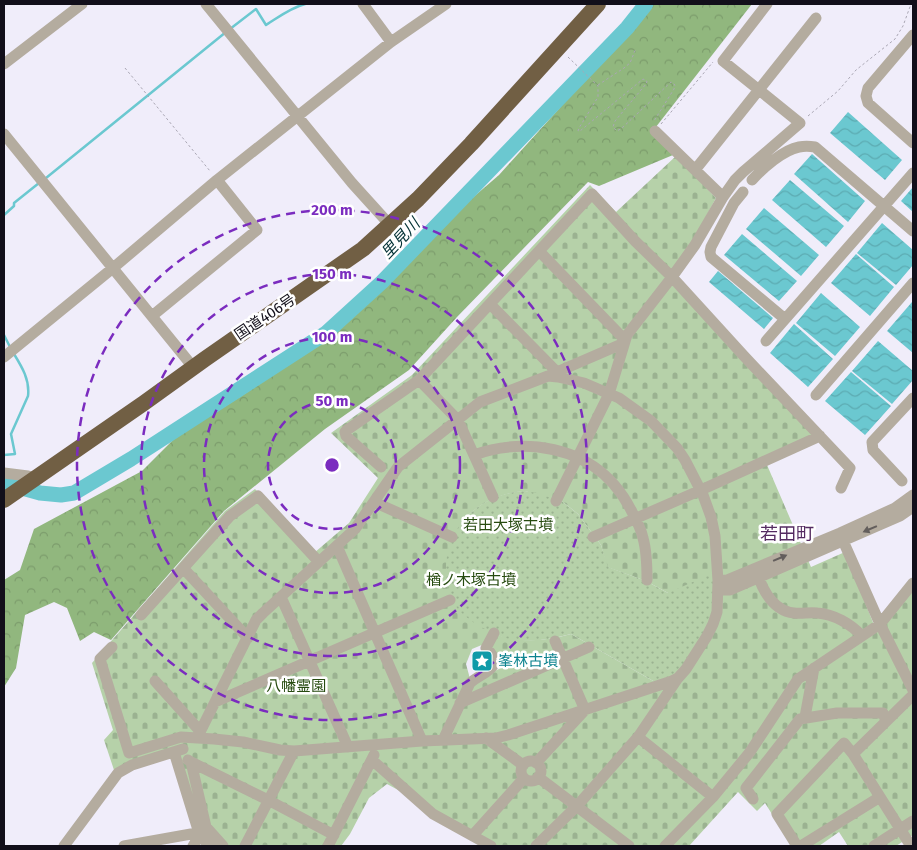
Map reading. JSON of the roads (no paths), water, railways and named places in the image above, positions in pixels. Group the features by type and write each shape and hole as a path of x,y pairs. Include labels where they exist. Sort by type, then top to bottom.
{"highway":[{"name":"国道406号","path":"8,497 363,249 390,226 471,144 591,7"}],"street":[{"path":"4,64 82,4"},
{"path":"206,4 352,183 390,226"},
{"path":"363,4 391,42"},
{"path":"4,357 217,180 391,42 446,4"},
{"path":"556,501 609,394 627,335 695,245 735,180 800,123 723,61 767,4"},
{"path":"695,170 816,18"},
{"path":"913,35 868,88 866,96 868,103 913,143"},
{"path":"655,131 723,197"},
{"path":"4,134 193,368"},
{"path":"752,180 770,163 791,149 800,146 815,147 913,231"},
{"path":"766,341 913,173"},
{"path":"152,316 257,230 217,180"},
{"path":"743,192 734,203 711,247 711,257 785,319"},
{"path":"381,467 346,436 347,430 419,380 592,194 850,468 841,488"},
{"path":"539,250 625,342"},
{"path":"816,394 913,284"},
{"path":"490,304 552,374 584,383 609,394 630,405 660,429 686,460 701,490 711,517 715,536 718,585 717,612 713,624 686,669 638,737 577,806 536,846"},
{"path":"64,846 118,772 179,746 198,734 256,620 355,529 398,467 480,402 552,374 625,342"},
{"path":"419,380 458,420 493,497"},
{"path":"902,482 873,450 872,442 913,398"},
{"path":"593,537 820,436"},
{"path":"474,455 493,448 522,446 563,451 590,463 618,488 636,518 643,536 647,580"},
{"path":"4,473 28,476 32,480"},
{"path":"842,537 895,508 913,495"},
{"path":"141,616 230,516 258,496 319,562"},
{"path":"374,502 452,537"},
{"path":"718,585 730,590 757,573 842,537 900,516 913,507"},
{"path":"842,537 880,624 913,690"},
{"path":"337,546 422,741"},
{"path":"184,569 248,638"},
{"path":"757,573 768,597 784,611 825,614 846,623 862,636"},
{"path":"665,846 713,797 750,752 798,679 880,624 913,583"},
{"path":"281,597 348,747"},
{"path":"215,702 450,600"},
{"path":"444,740 470,683 476,677 490,670 494,664 492,653 486,648 494,634"},
{"path":"555,641 585,710"},
{"path":"112,647 100,660 129,753 179,746"},
{"path":"460,703 589,647"},
{"path":"805,717 814,668"},
{"path":"155,681 198,734 294,751 508,735 678,678"},
{"path":"853,754 913,695"},
{"path":"536,763 585,710"},
{"path":"753,799 746,788 800,719 837,713 883,713 886,721"},
{"path":"638,737 713,797"},
{"path":"486,738 523,765"},
{"path":"797,846 776,814 844,743 853,754 908,843"},
{"path":"328,846 380,744"},
{"path":"179,746 185,758 191,762 334,835"},
{"path":"179,746 198,830 193,846"},
{"path":"245,846 294,751"},
{"path":"372,760 433,814 491,846"},
{"path":"530,761 536,763 540,767 538,777 532,780 524,778 521,771 523,765 530,761"},
{"path":"191,762 206,827 223,846"},
{"path":"538,777 629,846"},
{"path":"473,835 524,778"},
{"path":"801,846 880,797"},
{"path":"874,846 913,821"},
{"path":"124,846 192,834 198,834 210,846"}],"water":[{"path":"848,112 902,160 885,180 830,133"},
{"path":"812,154 865,201 848,222 794,174"},
{"path":"790,180 844,226 826,247 772,200"},
{"path":"913,187 913,212 901,201"},
{"path":"764,208 819,255 801,276 746,229"},
{"path":"882,223 913,250 913,265 896,285 857,253"},
{"path":"742,234 797,281 779,301 724,255"},
{"path":"856,254 894,287 870,316 831,283"},
{"path":"718,271 773,318 764,329 709,282"},
{"path":"821,293 860,327 835,356 796,323"},
{"path":"913,302 913,353 887,331"},
{"path":"794,324 833,359 808,387 770,353"},
{"path":"878,341 913,371 913,380 892,404 852,371"},
{"path":"851,372 891,406 865,435 825,401"}],"waterway":[{"path":"230,29 256,9 266,25 289,10 305,4"},
{"name":"里見川","path":"4,483 40,493 61,495 74,493 131,459 326,333 382,282 627,28 646,4"},
{"path":"46,178 226,32"},
{"path":"4,215 14,206 14,203 39,183"},
{"path":"4,335 10,347"},
{"path":"4,455 15,454 11,434 28,396 27,379 14,354"}],"place":[{"name":"峯林古墳","path":"482,661"}],"district":[{"name":"若田町","path":"787,534"}],"park label":[{"name":"若田大塚古墳","path":"508,525"},
{"name":"楢ノ木塚古墳","path":"471,580"},
{"name":"八幡霊園","path":"296,686"}]}
